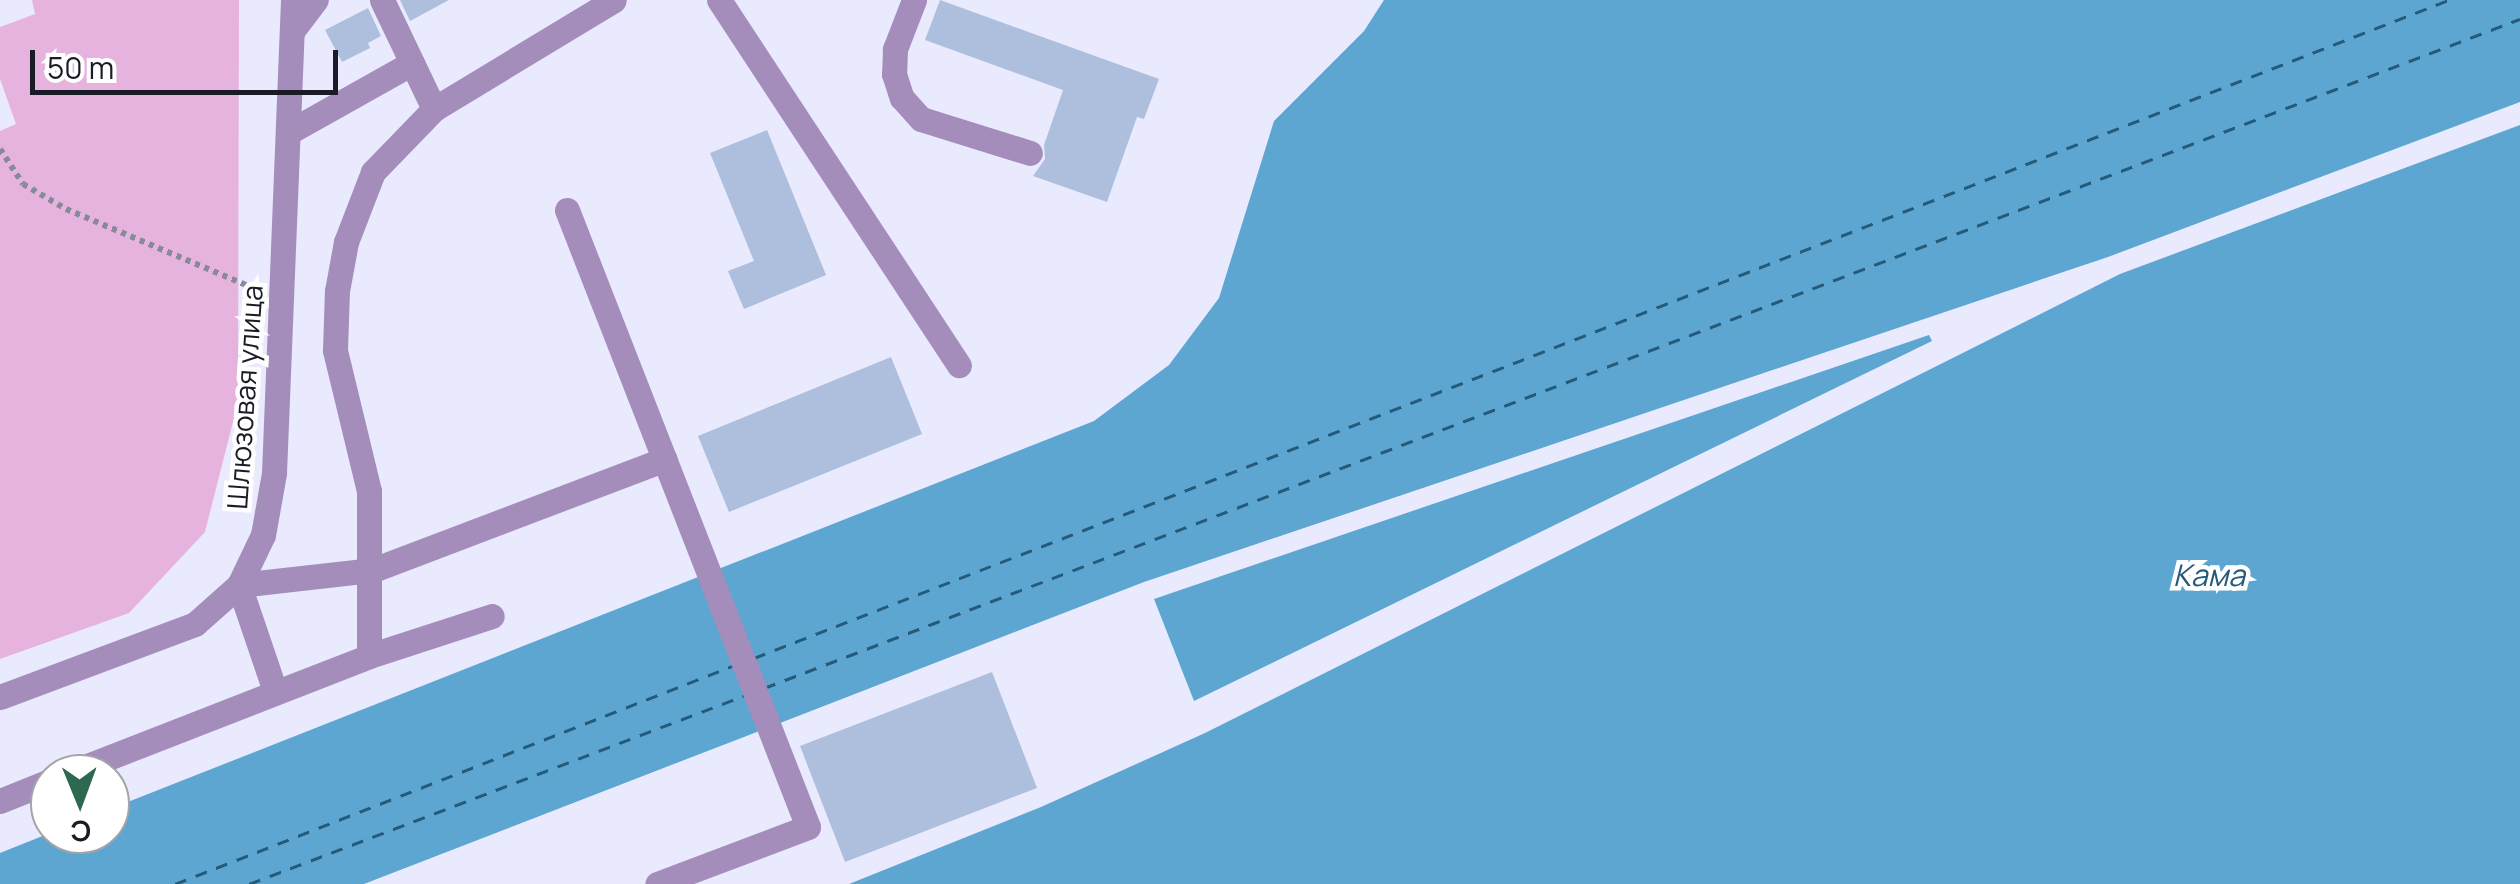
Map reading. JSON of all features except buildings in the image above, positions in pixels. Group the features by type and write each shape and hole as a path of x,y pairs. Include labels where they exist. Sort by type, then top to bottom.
{"street":[{"path":"382,0 434,108"},
{"path":"369,656 373,570 370,491 334,350 337,291 346,242 373,172 434,108 614,0"},
{"path":"719,0 959,365"},
{"path":"914,0 895,49 894,74 902,98 921,119 1030,153"},
{"name":"Шлюзовая улица","path":"0,697 196,624 239,585 263,535 274,473 293,30 298,1"},
{"path":"289,132 412,63"},
{"path":"567,210 698,536 808,827 657,884"},
{"path":"275,692 239,585 373,570 665,458"},
{"path":"118,754 369,656 492,616"},
{"path":"0,801 30,789"}],"path":[{"path":"0,150 22,184 66,209 282,300"}],"shaded area":[{"path":"32,0 239,0 238,402 205,532 129,613 0,659 0,131 16,124 0,79 0,27 35,14"}],"water":[{"path":"1384,0 2520,0 2520,102 2108,257 1144,582 364,884 0,884 0,853 30,841 30,854 130,854 130,801 1094,421 1169,365 1219,298 1274,121 1364,31"},
{"name":"Кама","path":"2520,125 2520,884 849,884 1041,807 1205,733 2120,274"},
{"path":"1929,335 1932,341 1194,701 1154,599"}],"ferry route":[{"path":"754,658 2449,0"},
{"path":"764,688 2520,19"},
{"path":"175,884 732,666"},
{"path":"249,884 743,696"}]}
